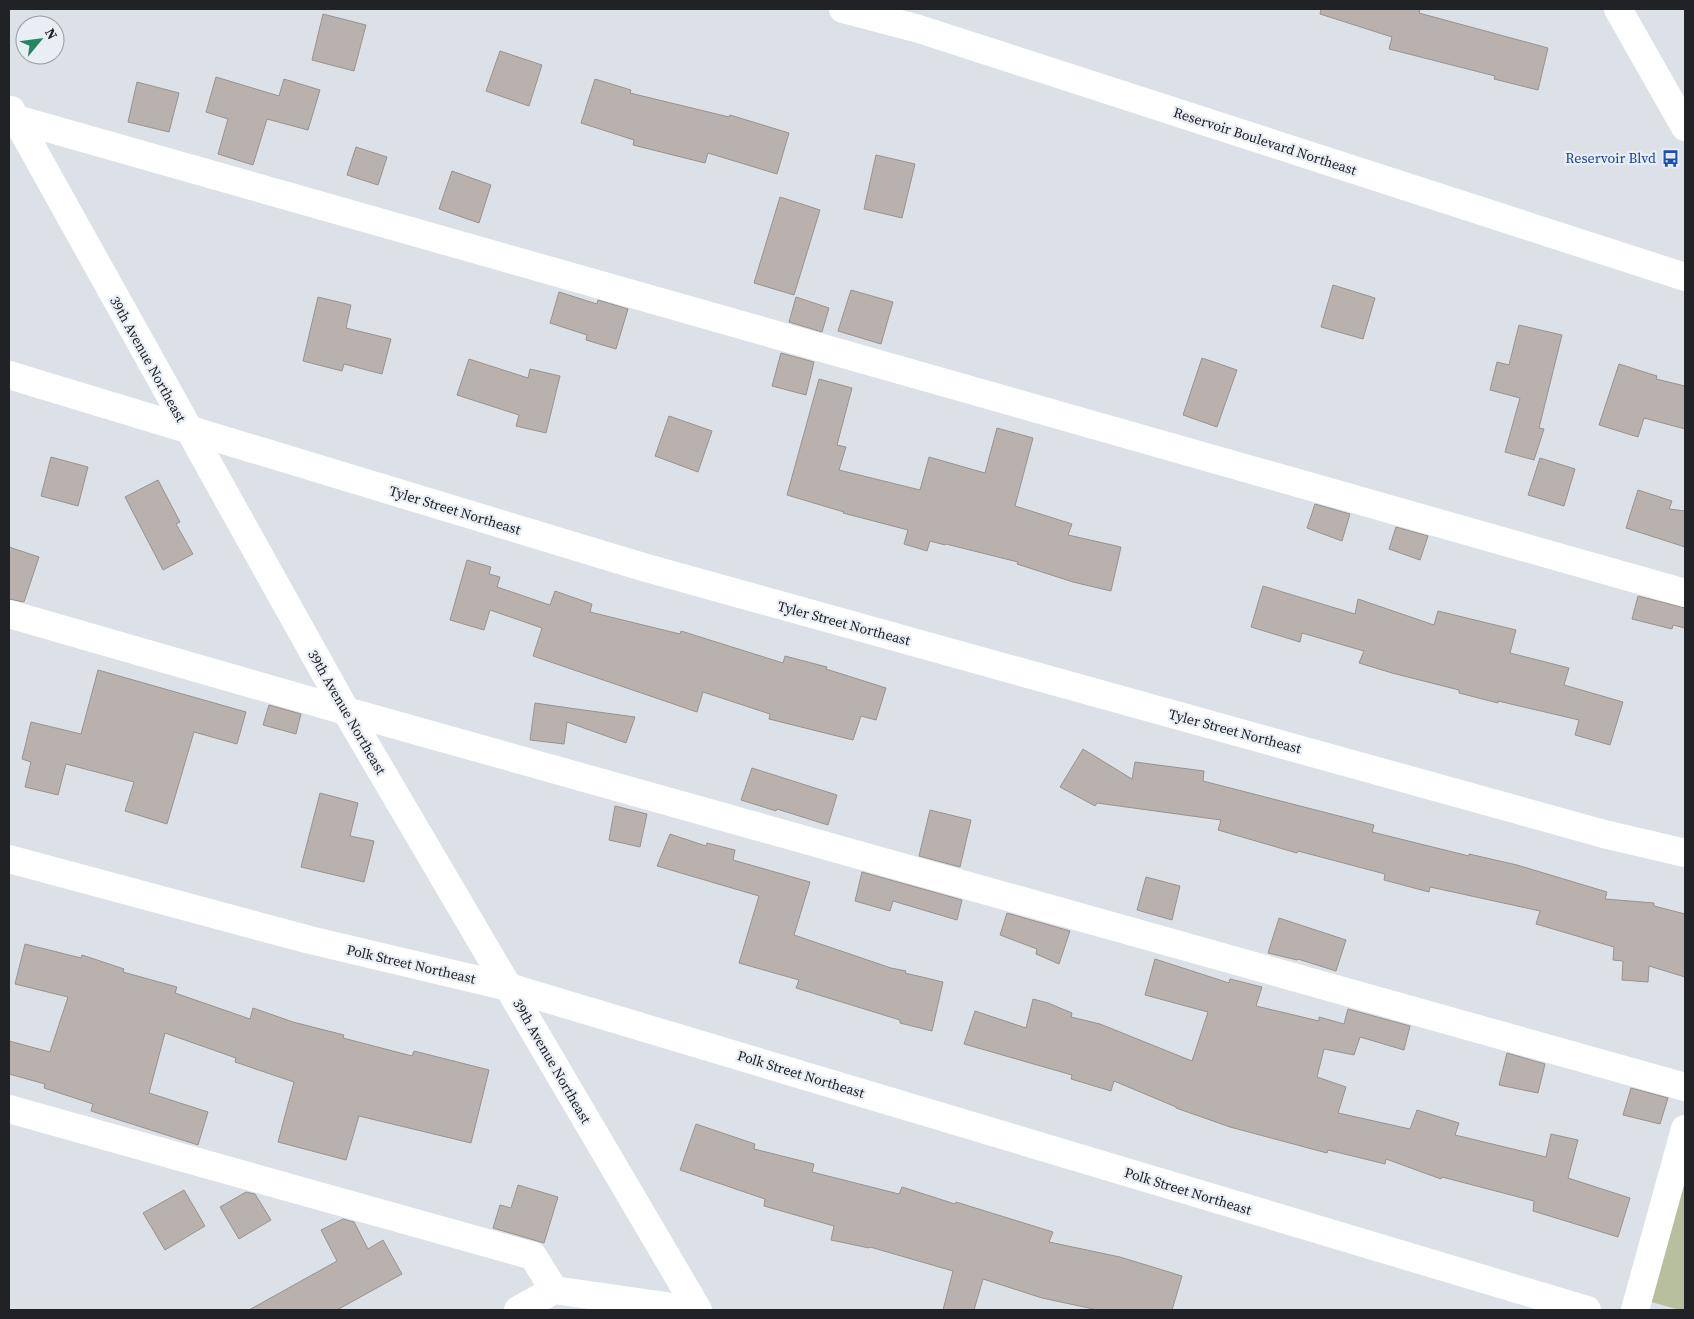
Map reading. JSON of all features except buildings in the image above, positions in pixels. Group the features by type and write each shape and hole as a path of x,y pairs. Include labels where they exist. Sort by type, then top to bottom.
{"street":[{"name":"Reservoir Boulevard Northeast","path":"847,9 919,29 1685,277"},
{"path":"1618,9 1685,127"},
{"path":"11,114 1685,593"},
{"name":"39th Avenue Northeast","path":"11,114 346,711 696,1310"},
{"name":"Tyler Street Northeast","path":"9,375 643,567 1585,828 1685,853"},
{"path":"9,614 346,711 1685,1087"},
{"name":"Polk Street Northeast","path":"9,859 310,940 508,987 1587,1310"},
{"path":"9,1109 534,1256 554,1290"},
{"path":"1635,1310 1685,1129"},
{"path":"518,1310 554,1290 696,1310"}],"green space":[{"path":"1685,1177 1685,1310 1680,1310 1651,1302"}],"place":[{"name":"Reservoir Blvd","path":"1670,158"}]}
